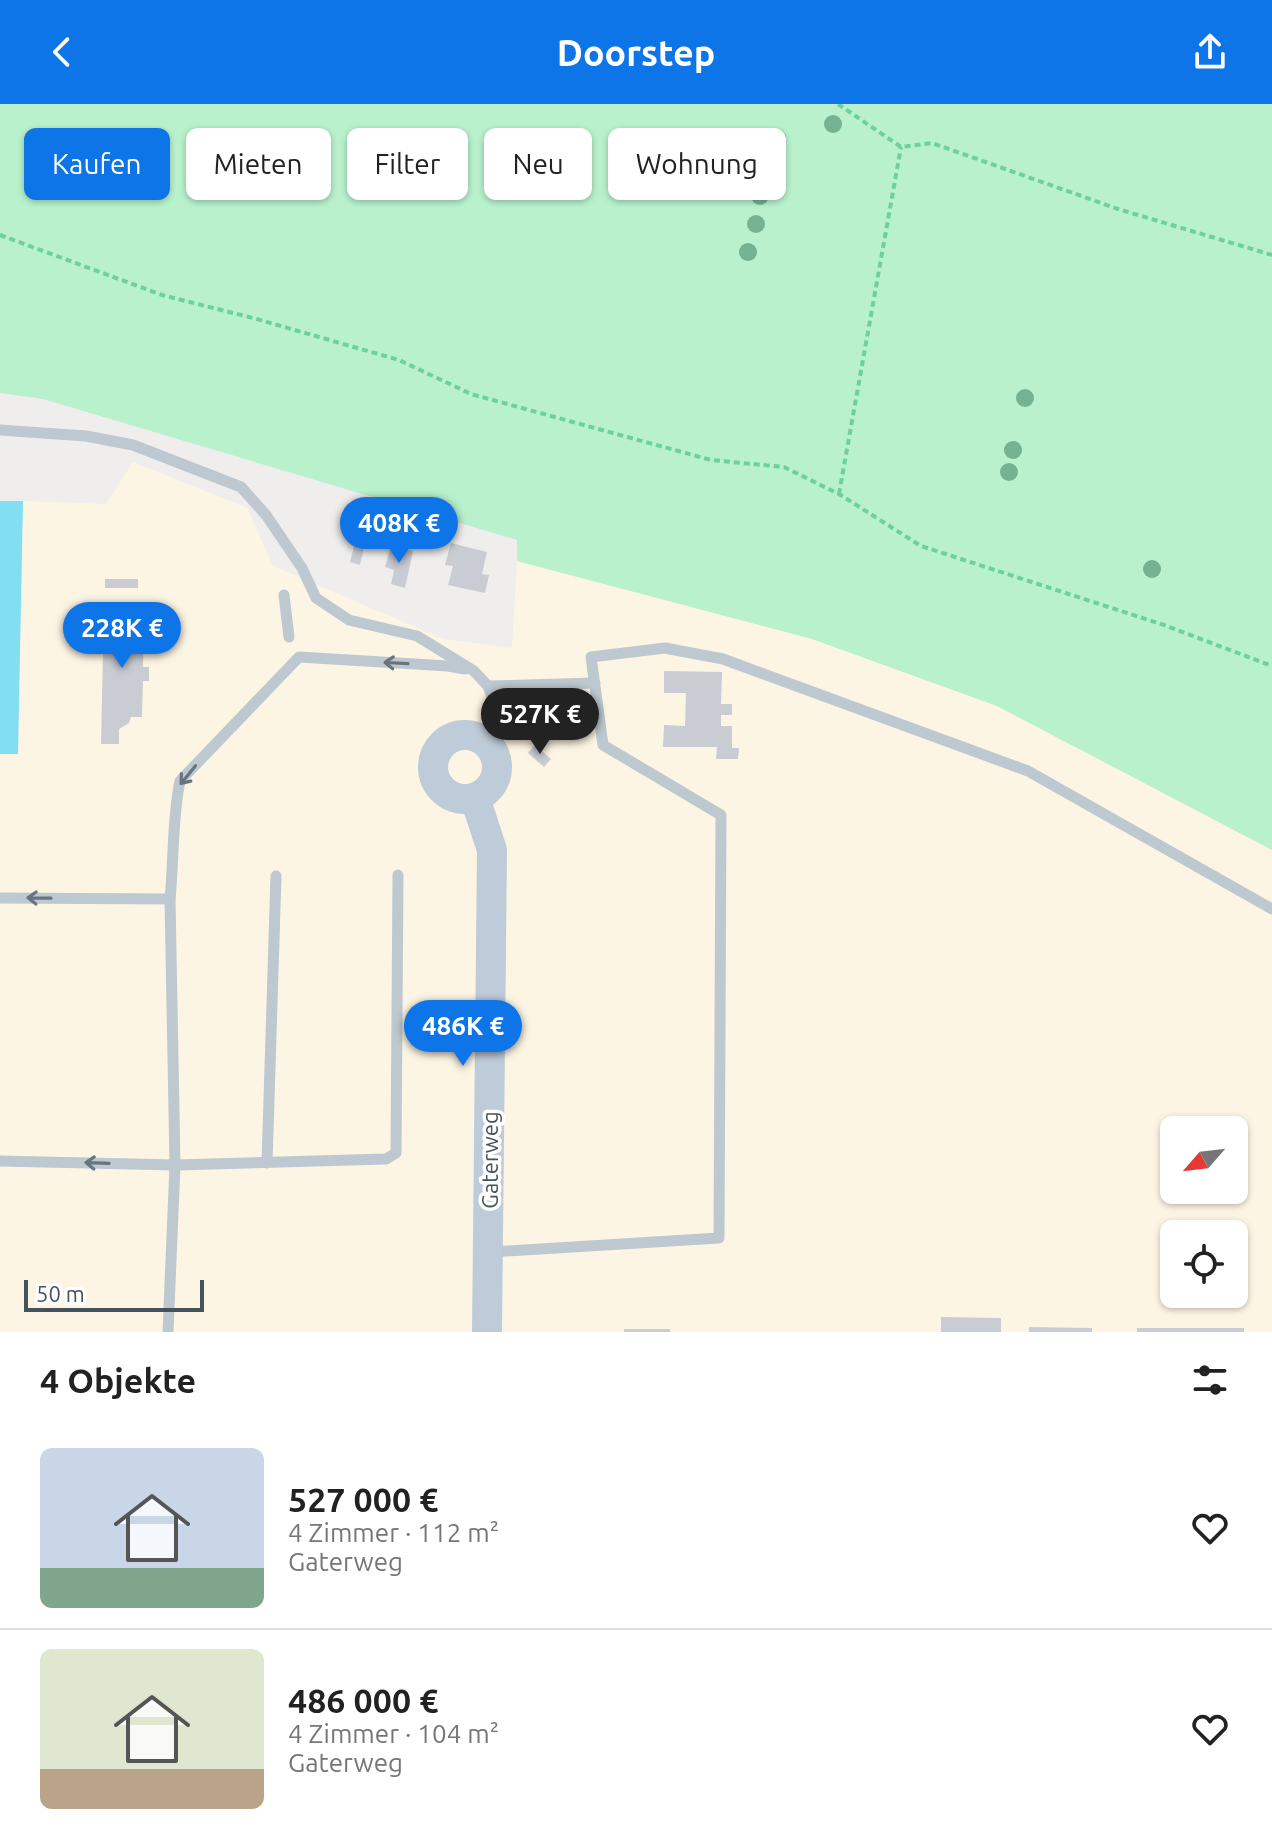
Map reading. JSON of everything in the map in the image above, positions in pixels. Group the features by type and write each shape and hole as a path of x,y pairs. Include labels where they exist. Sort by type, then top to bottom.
{"street":[{"path":"466,734 480,739 492,748 497,767 491,786 475,798 455,798 438,786 434,756 446,740 466,734"},
{"name":"Gaterweg","path":"475,798 492,850 487,1332"}],"lane":[{"path":"0,430 86,436 133,445 241,487 266,515 302,568 316,598 349,620 417,636 474,671 488,686 494,703 494,715 480,739"},
{"path":"284,595 289,637"},
{"path":"489,1252 719,1238 721,815 603,745 591,657 665,648 723,659 1028,771 1272,909"},
{"path":"168,1332 175,1165 170,899 174,808 180,781 299,657 448,666 474,671"},
{"path":"488,686 595,683"},
{"path":"0,1161 175,1165 386,1159 396,1153 398,875"},
{"path":"267,1163 276,876"},
{"path":"0,898 170,899"}],"path":[{"path":"838,104 901,147 932,143 1118,209 1272,255"},
{"path":"839,494 901,147"},
{"path":"0,235 162,295 399,360 471,394 711,460 784,467 839,494 921,546 1164,625 1272,666"}],"shaded area":[{"path":"133,462 247,508 273,566 443,639 512,648 517,561 812,639 997,706 1272,850 1272,1332 0,1332 0,749 16,749 23,501 106,504"}],"green space":[{"path":"0,104 1272,104 1272,850 997,706 812,639 517,561 517,540 43,399 0,393"}],"water":[{"path":"0,501 23,501 18,754 0,754"}],"building":[{"path":"353,507 375,513 371,528 350,522"},
{"path":"451,543 487,552 482,574 489,575 485,593 448,585 453,566 445,565"},
{"path":"354,546 364,548 360,565 350,562"},
{"path":"391,546 413,551 405,588 391,584 394,570 385,567"},
{"path":"105,579 138,579 138,588 105,588"},
{"path":"104,606 144,607 143,667 149,667 149,681 143,681 142,717 131,717 129,723 119,729 119,744 101,744"},
{"path":"664,671 722,672 721,704 732,704 732,715 721,715 721,726 732,726 732,748 739,748 738,759 716,759 717,747 663,747 664,725 685,726 686,693 664,693"},
{"path":"535,745 551,759 544,767 528,753"},
{"path":"941,1317 1001,1318 1001,1332 941,1332"},
{"path":"1029,1327 1092,1328 1092,1332 1029,1332"},
{"path":"1137,1328 1244,1328 1244,1332 1137,1332"},
{"path":"624,1329 670,1329 670,1332 624,1332"}]}
